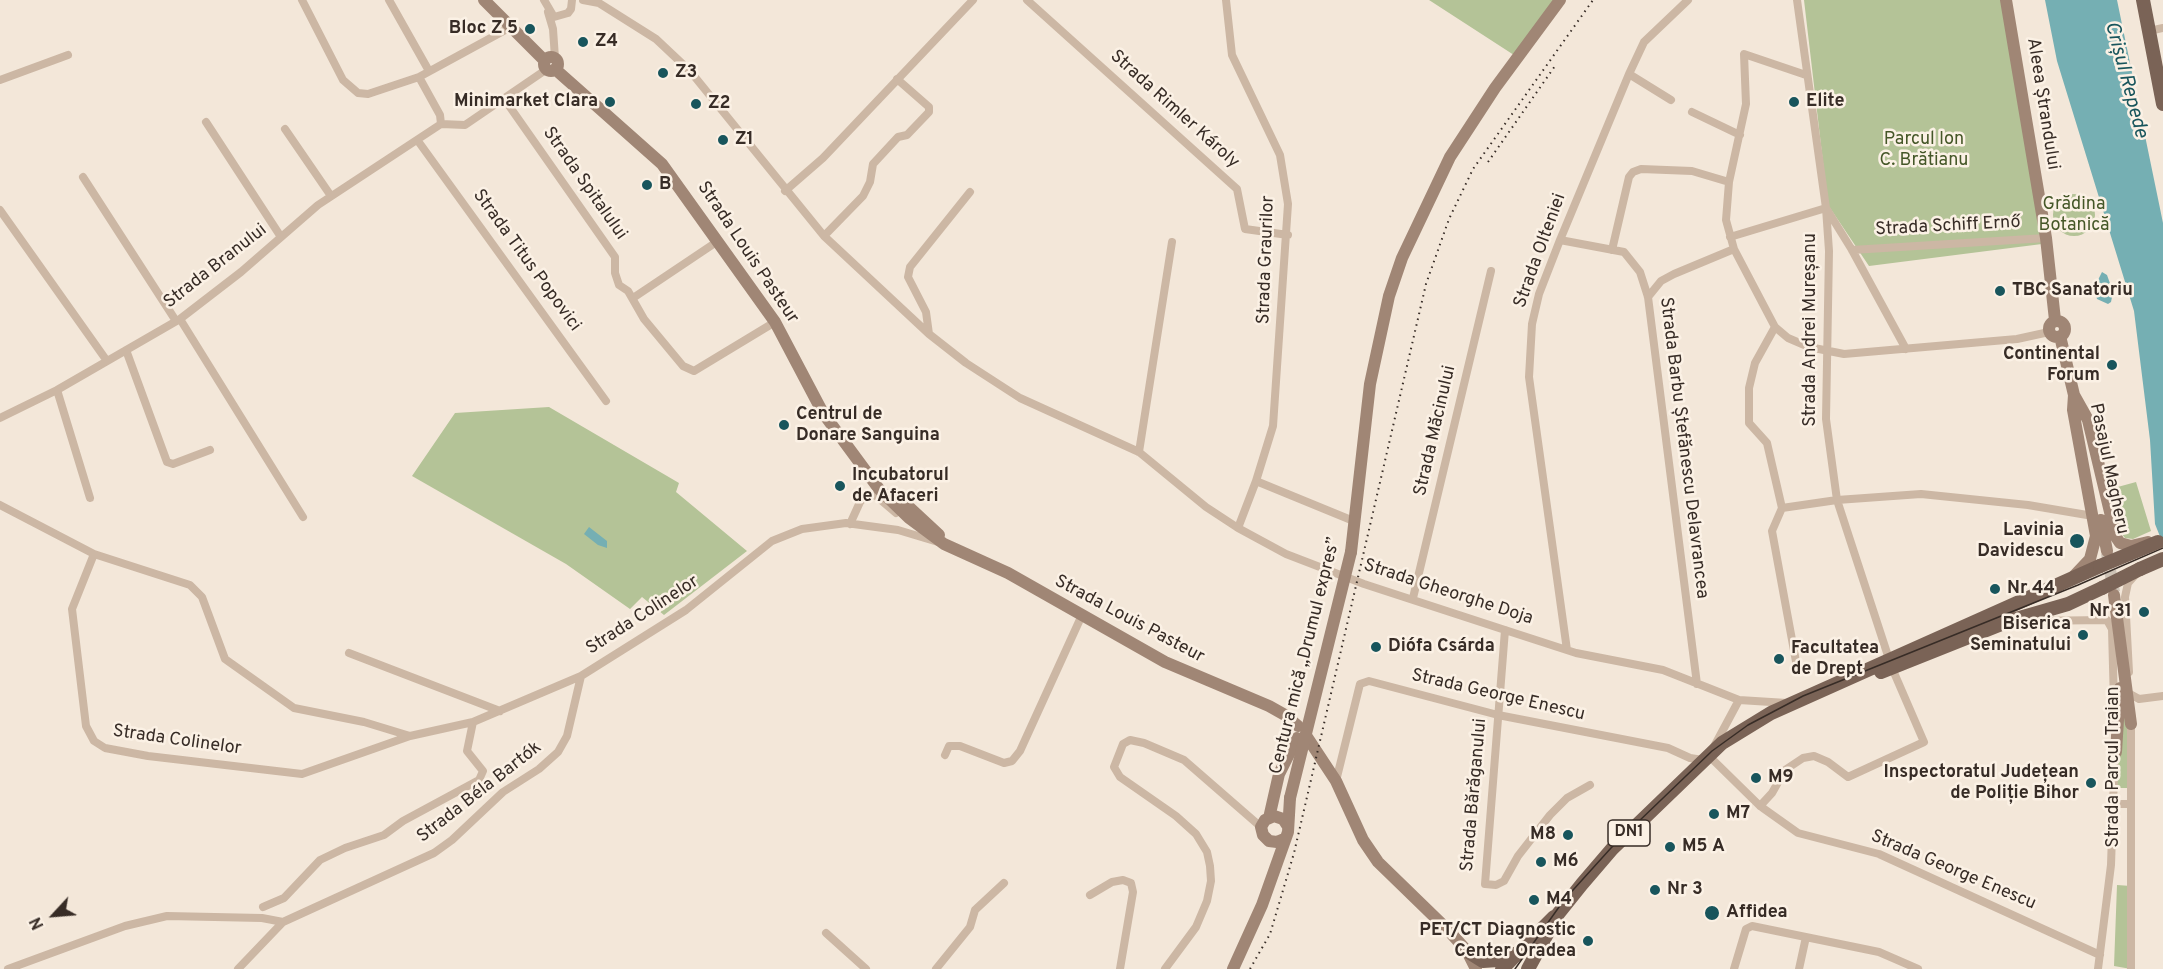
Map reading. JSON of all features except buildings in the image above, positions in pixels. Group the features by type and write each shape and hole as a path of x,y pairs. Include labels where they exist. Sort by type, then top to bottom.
{"main road":[{"name":"Strada Louis Pasteur","path":"484,0 509,28 663,164 775,322 823,413 907,520 944,544 1008,573 1046,597 1165,662 1285,715 1336,781 1363,840 1378,862 1442,923 1467,951 1476,969"},
{"name":"Centura mică „Drumul expres”","path":"1275,820 1290,798 1351,552 1370,384 1389,296 1402,258 1450,157 1495,88 1560,0"},
{"name":"Aleea Ștrandului","path":"2006,0 2046,238 2055,330 2074,395 2088,420 2116,537 2120,543 2131,546 2160,541"},
{"path":"2143,0 2149,31 2158,57 2163,104"},
{"name":"Aleea Ștrandului","path":"2072,578 2093,553 2096,542 2073,410 2074,395"},
{"name":"Pasajul Magheru","path":"2074,395 2107,551"},
{"name":"Strada Louis Pasteur","path":"877,483 888,488 931,526 944,544"},
{"name":"DN1","path":"1711,754 1781,714 2072,578 2160,541"},
{"name":"DN1","path":"1502,969 1558,914 1612,849 1711,754 1757,720 1891,663 2009,621 2108,591 2151,564"},
{"path":"2108,591 2131,724"},
{"path":"2116,752 2122,668"},
{"path":"1233,969 1262,905 1284,838 1275,820 1274,794 1285,758 1301,734"},
{"path":"1275,820 1263,835 1269,841 1277,842 1284,838"},
{"path":"1269,841 1272,869"},
{"name":"DN1","path":"1528,969 1558,914"},
{"path":"1467,951 1483,961 1498,960 1516,953"}],"street":[{"path":"302,0 343,80 358,93 368,94 419,77 509,28"},
{"path":"389,0 429,71"},
{"path":"419,77 440,116 441,124 465,125 505,100 550,64 553,29 544,0"},
{"path":"553,29 560,16 572,4 583,0"},
{"name":"Strada Gheorghe Doja","path":"583,0 599,3 656,39 682,63 824,236 929,334 966,363 1020,399 1139,452 1206,507 1239,528 1287,554 1364,584 1413,598 1567,650 1663,670 1739,700 1794,703"},
{"path":"785,191 823,158 973,0"},
{"name":"Strada Rimler Károly","path":"1027,0 1237,189 1245,229 1288,235"},
{"name":"Strada Graurilor","path":"1226,0 1232,55 1281,155 1288,204 1288,235 1272,426 1239,528"},
{"name":"Strada Olteniei","path":"1567,650 1529,377 1532,324 1539,294 1560,240 1644,42 1688,0"},
{"path":"1797,0 1826,208 1852,250 1906,349"},
{"path":"548,11 554,17 560,16"},
{"path":"2149,31 2163,28"},
{"path":"1806,75 1744,54 1746,104 1729,182 1726,219 1734,249 1775,327 1788,338 1844,354 2017,339 2055,330"},
{"path":"0,80 68,55"},
{"path":"1629,74 1671,100"},
{"path":"824,236 863,196 870,182 873,164 898,137 907,135 929,112 929,106 897,79"},
{"name":"Strada Spitalului","path":"505,100 615,257 616,279 633,298 644,319 676,358 694,371 775,322"},
{"path":"1692,112 1740,135"},
{"path":"206,122 281,237"},
{"name":"Strada Branului","path":"0,418 57,390 178,320 331,196 441,124"},
{"path":"285,129 331,196"},
{"name":"Strada Titus Popovici","path":"418,141 606,401"},
{"path":"1612,250 1629,177 1633,172 1641,169 1692,171 1729,182"},
{"path":"83,177 178,320 303,517"},
{"path":"929,334 926,312 908,277 910,267 970,192"},
{"path":"1730,237 1826,208"},
{"name":"Strada Andrei Mureșanu","path":"1760,806 1772,794 1785,770 1803,758 1814,756 1828,762 1848,777 1924,742 1891,663 1837,500 1826,419 1829,251 1826,208"},
{"path":"0,210 107,361"},
{"name":"Strada Schiff Ernő","path":"1852,250 2046,238"},
{"name":"Strada Barbu Ștefănescu Delavrancea","path":"1560,240 1624,252 1633,260 1640,272 1648,297 1697,684"},
{"path":"633,298 718,241"},
{"path":"1139,452 1172,242"},
{"path":"1648,297 1660,281 1734,249"},
{"name":"Strada Măcinului","path":"1413,598 1491,271"},
{"path":"1775,327 1755,363 1749,388 1749,423 1767,443 1782,508 1772,531 1797,667"},
{"path":"126,350 167,462 173,464 210,450"},
{"path":"57,390 90,498"},
{"name":"Centura mică „Drumul expres”","path":"1256,481 1356,522"},
{"path":"850,524 860,502 867,494 876,496 907,520 898,530"},
{"path":"1782,508 1837,500 1921,494 2039,507 2093,516"},
{"name":"Strada Colinelor","path":"0,505 94,554 190,585 202,597 225,659 294,708 364,722 410,736"},
{"name":"Strada Colinelor","path":"94,554 74,600 72,613 86,726 91,737 101,746 148,756 302,774 410,736 473,722 580,676 686,610 772,541 802,529 850,524 898,530 944,544"},
{"name":"Strada Parcul Traian","path":"2131,969 2131,724 2125,590 2151,564"},
{"path":"945,755 949,747 960,746 1004,763 1012,761 1020,751 1082,615"},
{"name":"Strada Parcul Traian","path":"2009,621 2107,620 2112,629 2116,752 2111,865 2098,969"},
{"name":"Strada Bărăganului","path":"1505,630 1485,884 1496,885 1504,881 1518,856 1550,815 1567,798 1590,785"},
{"path":"349,653 500,711"},
{"name":"Strada Béla Bartók","path":"238,969 283,922 434,853 452,840 503,792 539,769 558,752 567,736 580,676"},
{"name":"Strada George Enescu","path":"1336,781 1360,684 1369,681 1498,715 1668,748 1700,761 1711,754 1760,806 1798,833 1879,854 2100,955"},
{"path":"2130,694 2139,699 2163,696"},
{"path":"1711,754 1739,700"},
{"path":"263,907 285,898 321,860 345,848 384,836 404,821 479,780 483,771 467,751 473,722"},
{"path":"1165,969 1196,927 1207,901 1211,881 1210,866 1207,852 1196,834 1176,816 1119,777 1114,767 1123,744 1130,740 1144,743 1184,760 1275,820"},
{"path":"2113,800 2131,800"},
{"path":"1090,895 1112,882 1124,880 1131,883 1133,892 1120,969"},
{"path":"936,969 970,927 975,910 1004,883"},
{"path":"8,969 125,926 167,916 262,918 283,922"},
{"path":"1734,969 1748,926 1879,952 1918,969"},
{"path":"826,933 866,969"},
{"path":"1799,969 1806,937"}],"green space":[{"path":"1429,0 1560,0 1517,57"},
{"name":"Parcul Ion C. Brătianu","path":"1804,0 2004,0 2042,244 1869,266 1828,205"},
{"name":"Grădina Botanică","path":"2074,194 2082,195 2089,200 2094,207 2094,223 2089,230 2082,235 2074,236 2066,235 2059,230 2054,223 2053,215 2054,207 2059,200 2066,195"},
{"path":"549,407 679,483 676,492 747,551 664,615 642,597 630,609 566,564 412,476 455,413"},
{"path":"2136,482 2151,531 2133,539 2125,538 2120,532 2109,495 2115,494 2114,488"},
{"path":"2127,700 2131,788 2117,788 2119,701"},
{"path":"2117,885 2131,886 2131,969 2114,966"}],"water":[{"name":"Crișul Repede","path":"2045,0 2117,0 2163,223 2163,544 2155,524 2150,440 2134,311 2057,61"},
{"path":"2102,272 2107,275 2113,292 2111,302 2108,304 2097,299 2094,288"},
{"path":"589,527 607,541 607,548 598,545 584,534"}],"tunnel":[{"path":"2107,553 2114,592"}],"tram line":[{"path":"1515,969 1564,900 1611,848 1712,751 1748,725 1803,696 2078,585 2163,548"}],"railway":[{"path":"1250,969 1270,934 1294,853 1426,284 1449,219 1473,169 1593,0"},
{"path":"1488,162 1555,66"}],"place":[{"name":"Bloc Z 5","path":"530,29"},
{"name":"Z4","path":"583,42"},
{"name":"Z3","path":"663,73"},
{"name":"Minimarket Clara","path":"610,102"},
{"name":"Elite","path":"1794,102"},
{"name":"Z2","path":"696,104"},
{"name":"Z1","path":"723,140"},
{"name":"B","path":"647,185"},
{"name":"TBC Sanatoriu","path":"2000,291"},
{"name":"Continental Forum","path":"2112,365"},
{"name":"Centrul de Donare Sanguina","path":"784,425"},
{"name":"Incubatorul de Afaceri","path":"840,486"},
{"name":"Lavinia Davidescu","path":"2077,541"},
{"name":"Nr 44","path":"1995,589"},
{"name":"Nr 31","path":"2144,612"},
{"name":"Biserica Seminatului","path":"2083,635"},
{"name":"Diófa Csárda","path":"1376,647"},
{"name":"Facultatea de Drept","path":"1779,659"},
{"name":"M9","path":"1756,778"},
{"name":"Inspectoratul Județean de Poliție Bihor","path":"2091,783"},
{"name":"M7","path":"1714,814"},
{"name":"M8","path":"1568,835"},
{"name":"M5 A","path":"1670,847"},
{"name":"M6","path":"1541,862"},
{"name":"Nr 3","path":"1655,890"},
{"name":"M4","path":"1534,900"},
{"name":"Affidea","path":"1712,913"},
{"name":"PET/CT Diagnostic Center Oradea","path":"1588,941"}]}
